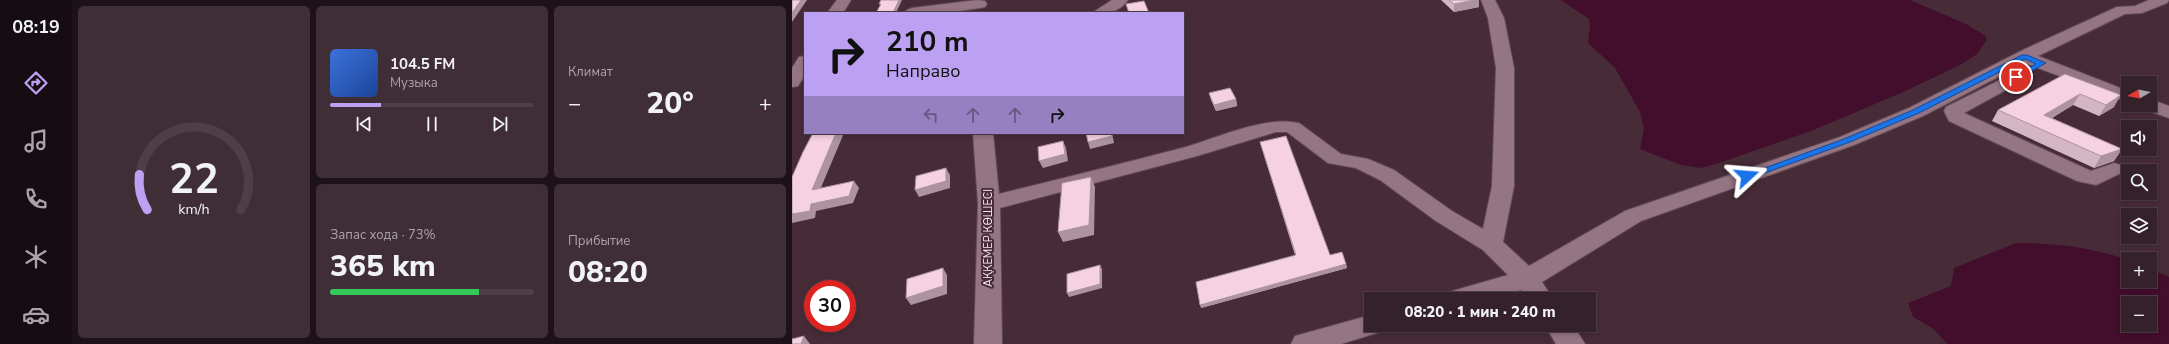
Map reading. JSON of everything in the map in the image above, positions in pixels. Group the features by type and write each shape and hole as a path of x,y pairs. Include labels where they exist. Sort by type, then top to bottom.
{"street":[{"path":"837,12 844,0"},
{"path":"1102,12 1116,5 1120,0"},
{"path":"1488,0 1496,18 1505,68 1503,186 1491,244"},
{"path":"2114,169 2096,179 2084,176 1956,117 1953,111 2124,5 2137,10 2162,0"},
{"path":"922,12 980,6"},
{"path":"1482,292 1527,279 1633,216 1847,141 2033,60 2121,93"},
{"path":"792,82 804,63"},
{"path":"2157,108 2169,112"},
{"path":"989,204 1190,152 1275,126 1292,127 1335,159 1361,163 1387,175 1444,216 1491,244 1527,279 1535,292"},
{"name":"АҚКЕМЕР КӨШЕСІ","path":"984,134 989,204 988,344"},
{"path":"1305,344 1364,326"},
{"path":"1563,332 1571,344"}],"shaded area":[{"path":"1561,0 1910,0 1966,24 1986,36 1986,41 1977,54 1960,65 1901,93 1811,131 1702,168 1681,165 1640,149 1644,128 1640,112 1615,68 1588,43 1590,25 1589,19"},
{"path":"2016,243 2073,247 2100,252 2121,258 2121,288 2157,288 2157,272 2169,277 2169,344 1947,344 1934,329 1913,317 1908,303 1951,286 1954,268"}],"building":[{"path":"792,0 801,0 792,13"},
{"path":"881,0 899,0 893,12 877,12 881,4 879,4"},
{"path":"1449,0 1475,0 1454,4"},
{"path":"1144,1 1149,12 1129,12 1126,4"},
{"path":"2065,74 2121,95 2106,105 2080,94 2044,115 2121,149 2101,156 1998,110"},
{"path":"1230,88 1236,99 1214,105 1209,93"},
{"path":"812,134 836,134 812,190 854,181 849,196 811,204 810,211 792,214 792,177"},
{"path":"1086,134 1111,134 1112,136 1088,142"},
{"path":"1286,136 1330,255 1342,252 1346,264 1200,305 1196,282 1296,255 1260,142"},
{"path":"1063,141 1065,154 1039,161 1038,147"},
{"path":"946,168 946,181 915,190 916,176"},
{"path":"1091,177 1089,225 1058,232 1062,183"},
{"path":"1100,265 1100,284 1067,293 1067,274"},
{"path":"943,268 943,286 906,298 907,279"},
{"path":"804,336 801,344 792,344 792,339"}],"route":[{"path":"1747,176 1847,141 1916,112 2025,57 2042,63 2016,77"}]}
